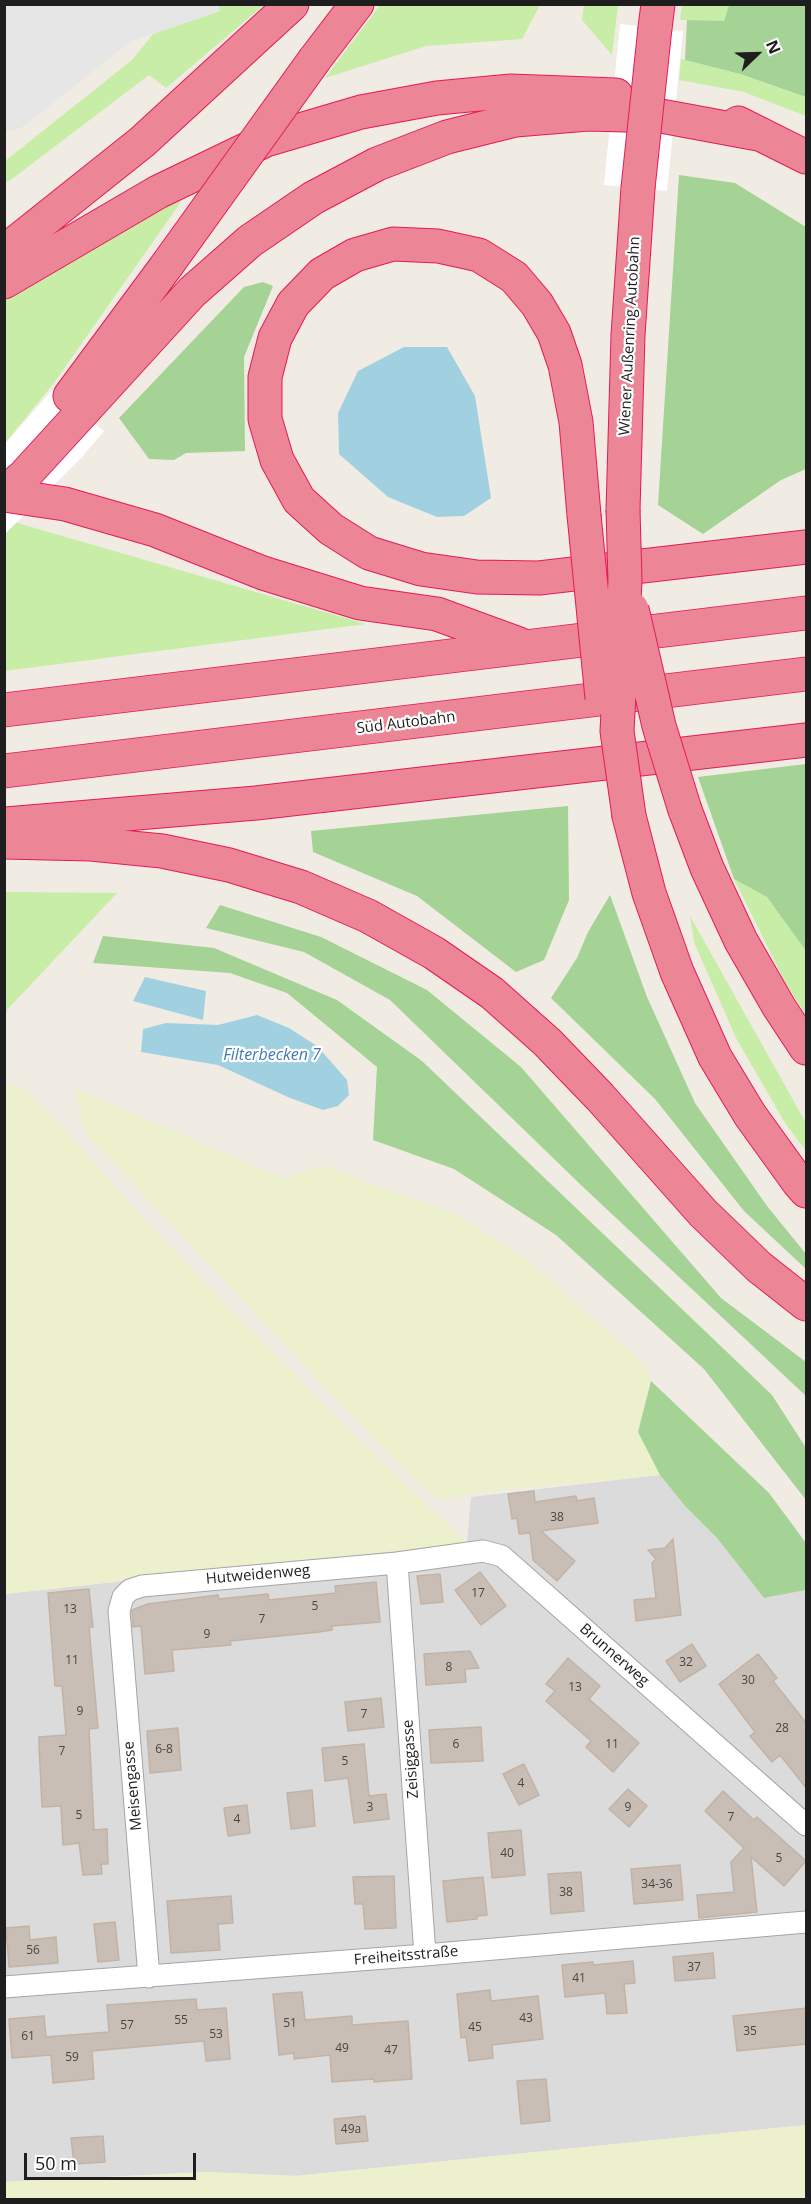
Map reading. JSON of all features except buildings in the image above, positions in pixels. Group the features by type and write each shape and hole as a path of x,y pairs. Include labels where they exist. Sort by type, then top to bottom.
{"highway":[{"path":"4,252 142,142 292,4"},
{"path":"5,493 24,476 167,265 357,4"},
{"name":"Wiener Außenring Autobahn","path":"617,731 625,581 623,510 628,335 638,188 657,16"},
{"path":"4,282 158,192 266,140 361,112 436,98 511,91 588,93 663,99 730,119 807,157"},
{"path":"72,408 192,292 250,242 313,198 377,164 447,137 515,120 588,114 661,116 758,134"},
{"path":"807,547 539,578 477,577 422,569 369,552 331,529 299,500 277,460 265,419 265,377 275,338 294,304 322,274 355,255 393,244 438,246 479,255 514,277 537,304 554,333 565,365 576,422 585,515 601,694 617,731 629,816 650,892 677,972 715,1057 750,1115 807,1191"},
{"path":"5,493 65,504 155,530 263,573 360,603 437,614 527,646"},
{"path":"625,581 659,726 706,868 741,941 779,1007 807,1048"},
{"path":"4,710 807,613"},
{"name":"Süd Autobahn","path":"4,771 807,674"},
{"path":"4,824 256,803 807,740"},
{"path":"4,842 91,844 162,852 229,865 301,887 368,916 434,953 492,993 547,1042 600,1097 703,1213 759,1267 807,1304"}],"street":[{"name":"Brunnerweg","path":"397,1563 483,1551 502,1556 807,1825"},
{"name":"Hutweidenweg","path":"123,1596 130,1590 142,1586 397,1563"},
{"name":"Zeisiggasse","path":"397,1563 425,1955"},
{"name":"Meisengasse","path":"123,1596 119,1611 149,1977"},
{"name":"Freiheitsstraße","path":"4,1987 425,1955 807,1922"}],"shaded area":[{"path":"5,4 218,4 220,11 131,41 23,127 5,132"},
{"path":"660,1475 685,1506 717,1538 764,1598 806,1590 806,2125 295,2176 208,2172 5,2182 5,1594 467,1543 471,1497"}],"green space":[{"path":"218,5 264,5 166,88 149,75 5,182 5,161 132,60 153,34 220,11"},
{"path":"380,5 540,5 522,39 426,46 325,78"},
{"path":"584,5 618,5 612,55 582,20"},
{"path":"682,5 729,5 724,21 680,20"},
{"path":"729,5 806,5 806,97 740,74 685,60 687,20 724,21"},
{"path":"681,59 739,74 806,97 806,116 744,92 679,80"},
{"path":"194,175 178,206 54,383 5,443 5,298"},
{"path":"679,175 735,183 806,227 806,469 781,480 703,534 658,505"},
{"path":"263,282 273,286 244,357 245,451 186,453 174,460 149,459 119,418 244,287"},
{"path":"14,522 366,624 5,671 5,529"},
{"path":"806,764 806,951 767,897 734,879 698,777"},
{"path":"568,806 569,900 544,960 516,972 417,896 313,852 311,831"},
{"path":"734,879 767,897 806,951 806,1015 785,982"},
{"path":"5,892 117,893 7,1010 5,1019"},
{"path":"610,895 647,997 695,1103 767,1206 806,1254 806,1269 744,1211 655,1099 551,998 577,958 588,932"},
{"path":"220,905 321,937 427,990 521,1067 721,1298 806,1362 806,1396 582,1186 390,1000 304,952 206,928"},
{"path":"690,916 806,1123 806,1151 785,1123 736,1038 694,942"},
{"path":"103,936 214,948 337,1000 422,1061 772,1395 806,1448 806,1500 704,1369 556,1235 454,1169 373,1140 377,1067 287,993 230,973 93,963"},
{"path":"4,1085 20,1086 53,1117 153,1229 342,1423 467,1543 5,1594"},
{"path":"74,1088 284,1179 320,1165 453,1213 530,1262 647,1367 651,1381 638,1432 660,1475 476,1493 439,1500 386,1452 85,1133"},
{"path":"651,1381 769,1493 806,1543 806,1590 764,1598 717,1538 685,1506 660,1475 638,1432"},
{"path":"806,2125 806,2199 5,2199 5,2182 208,2172 295,2176"}],"water":[{"path":"404,347 447,347 475,396 491,498 464,516 437,517 388,497 339,454 338,413 358,371"},
{"path":"145,977 206,991 203,1020 133,1001"},
{"name":"Filterbecken 7","path":"257,1015 289,1028 317,1046 347,1080 349,1095 338,1106 323,1110 290,1098 218,1065 141,1052 143,1029 166,1023 218,1025"}],"pier":[{"path":"620,24 683,31 667,191 604,185"},
{"path":"52,390 104,431 81,458 5,534 5,444"}]}
